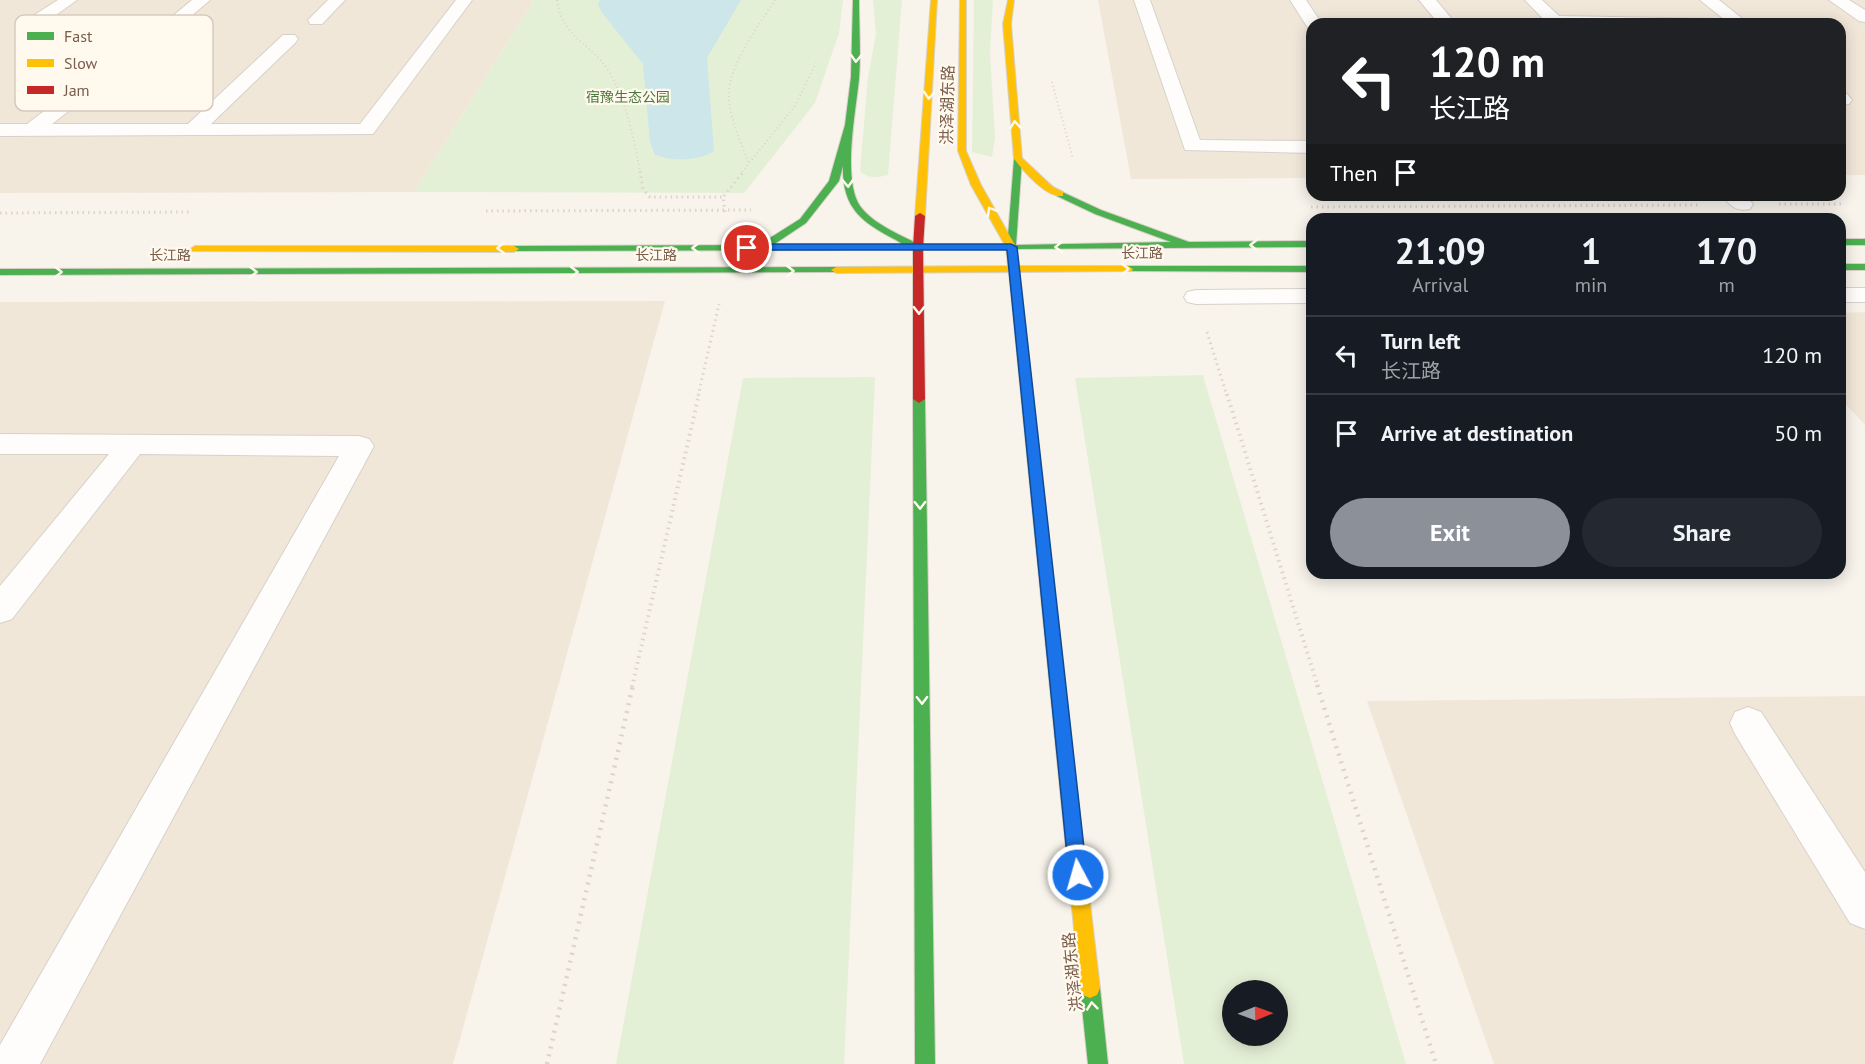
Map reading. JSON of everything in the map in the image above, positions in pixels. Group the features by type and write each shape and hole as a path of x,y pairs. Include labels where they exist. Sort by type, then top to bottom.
{"main road":[{"path":"856,0 855,77 849,125 847,191 854,207 878,227 924,248"},
{"name":"洪泽湖东路","path":"925,1064 919,269 924,248 934,0"},
{"name":"洪泽湖东路","path":"963,0 962,151 1006,247 1014,270 1098,1064"},
{"path":"1006,247 1018,159 1007,24 1011,0"},
{"path":"762,248 803,221 834,181 849,125"},
{"path":"1018,159 1050,189 1098,212 1187,245"},
{"path":"1846,242 1865,242"},
{"name":"长江路","path":"1006,247 1306,244"},
{"name":"长江路","path":"177,249 846,248"},
{"path":"882,248 924,248"},
{"path":"1846,267 1865,267"},
{"name":"长江路","path":"0,272 1306,269"}],"lane":[{"path":"46,15 69,0"},
{"path":"182,15 202,0"},
{"path":"316,20 337,0"},
{"path":"0,130 366,130 464,0"},
{"path":"1142,0 1192,146 1306,147"},
{"path":"1298,0 1310,18"},
{"path":"1427,0 1443,18"},
{"path":"1533,0 1551,18"},
{"path":"1708,0 1732,18"},
{"path":"1837,0 1865,17"},
{"path":"193,130 290,39"},
{"path":"32,130 57,111"},
{"path":"1846,295 1865,295"},
{"path":"1196,297 1306,296"},
{"path":"0,444 359,446 15,1064"},
{"path":"0,610 132,445"},
{"path":"1748,723 1865,909"}],"path":[{"path":"558,0 558,12 564,27 607,67 619,93 644,189 650,197 723,197"},
{"path":"748,163 733,118 729,91 743,49 775,0"},
{"path":"732,248 723,197 795,106 816,62"},
{"path":"1052,81 1062,126 1075,164"},
{"path":"1304,207 1675,201"},
{"path":"1766,201 1854,204"},
{"path":"476,211 812,210"},
{"path":"0,213 190,212"},
{"path":"547,1064 726,272"},
{"path":"1196,297 1436,1064"}],"shaded area":[{"path":"0,0 534,0 414,192 0,193"},
{"path":"1098,0 1865,0 1865,175 1846,175 1846,18 1306,18 1306,178 1131,179"},
{"path":"665,301 453,1064 0,1064 0,302"},
{"path":"1865,312 1865,425 1846,404 1846,313"},
{"path":"1865,696 1865,1064 1494,1064 1367,701"}],"green space":[{"name":"宿豫生态公园","path":"534,0 843,0 839,33 815,103 744,193 414,192"},
{"path":"873,0 902,0 888,175 870,177 860,171 868,77 876,34"},
{"path":"974,0 993,0 990,52 995,138 992,157 972,152"},
{"path":"1203,375 1406,1064 1184,1064 1075,378"},
{"path":"875,377 844,1064 616,1064 743,378"}],"water":[{"path":"600,0 741,0 707,58 714,152 685,160 655,155 650,142 643,64 603,14 598,5"}],"traffic: fast":[{"path":"762,248 803,221 834,181 849,125 855,77 856,0"},
{"path":"849,127 847,175 849,192 854,204 876,225 918,248"},
{"path":"1011,247 1018,159"},
{"path":"1060,194 1098,212 1187,245"},
{"path":"1846,242 1865,242"},
{"path":"1020,247 1306,244"},
{"path":"514,249 837,248"},
{"path":"1846,267 1865,267"},
{"path":"1128,269 1306,269"},
{"path":"0,272 836,270"},
{"path":"1014,273 1064,749"},
{"path":"919,399 925,1064"},
{"path":"1090,988 1098,1064"}],"traffic: slow":[{"path":"920,216 934,0"},
{"path":"963,0 962,151 976,185 1011,247 1014,273"},
{"path":"1011,0 1007,24 1018,159 1050,189 1060,194"},
{"path":"195,249 514,249"},
{"path":"836,270 1128,269"},
{"path":"1064,749 1090,988"}],"traffic: jam":[{"path":"919,399 918,248 920,216"}],"route":[{"path":"747,248 1011,247 1078,875"}]}
